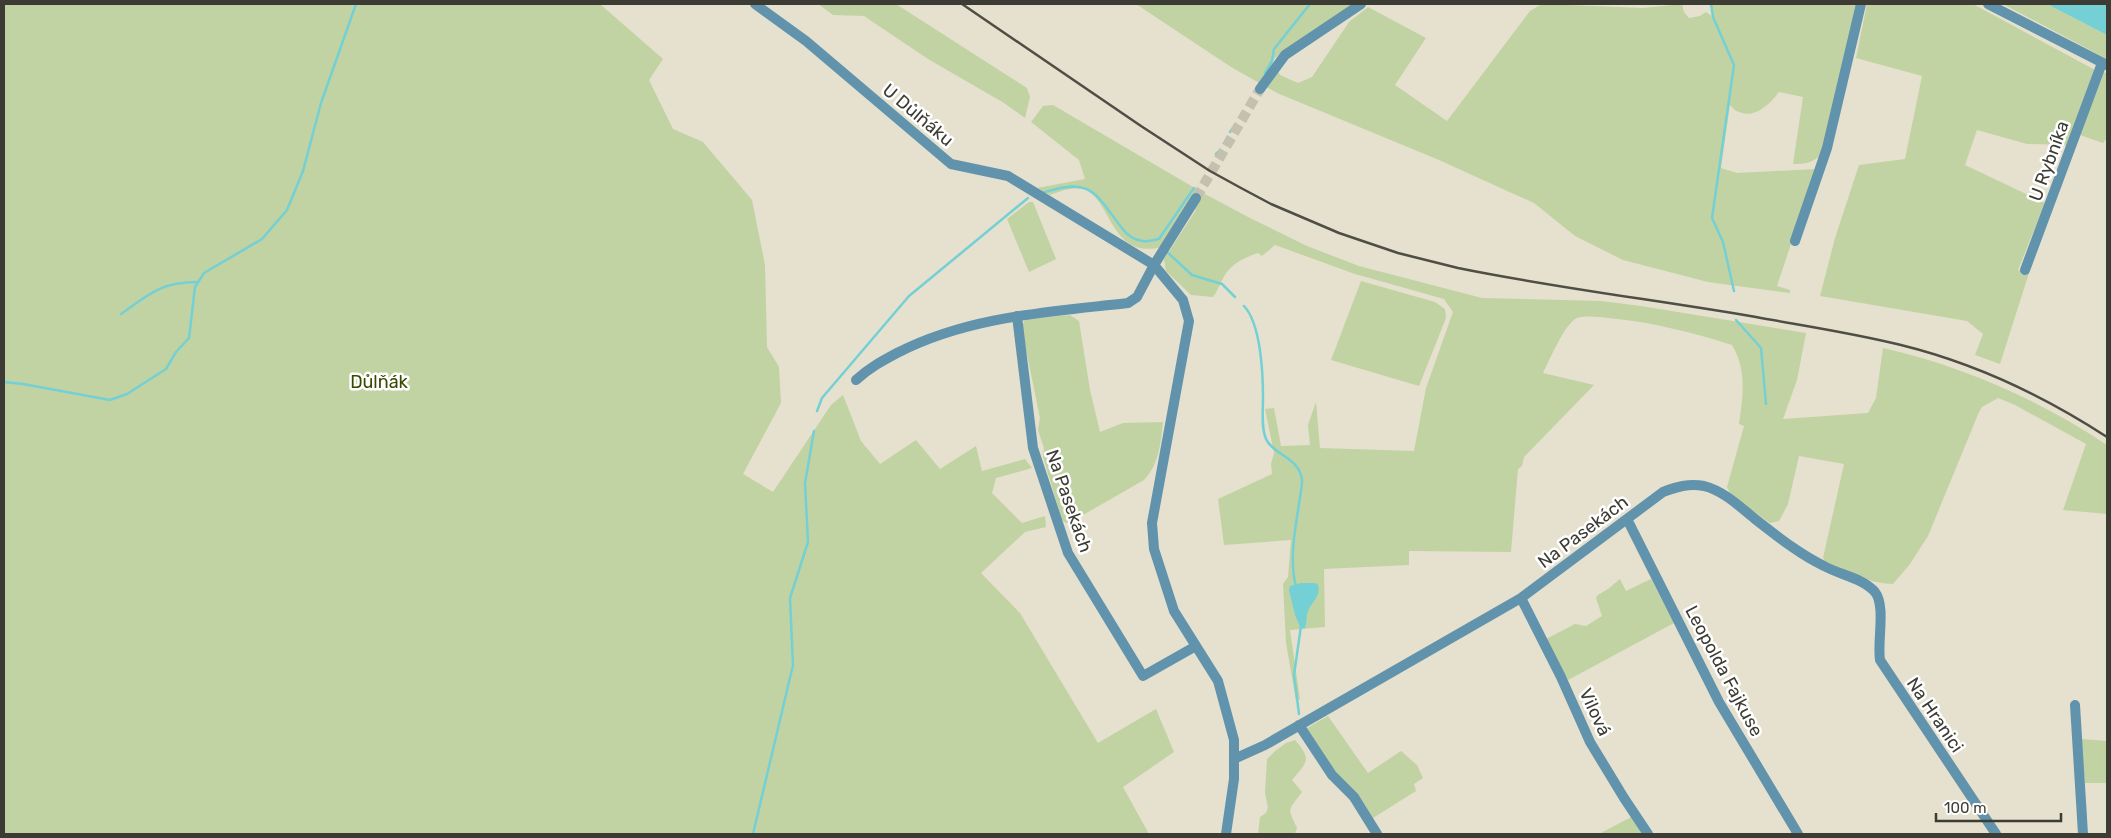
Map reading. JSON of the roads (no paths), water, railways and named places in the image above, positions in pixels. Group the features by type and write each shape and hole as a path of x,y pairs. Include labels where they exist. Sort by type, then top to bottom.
{"street":[{"name":"U Důlňáku","path":"755,4 806,41 951,164 1008,176 1154,264"},
{"path":"1260,89 1285,55 1361,4"},
{"path":"1796,242 1827,148 1861,4"},
{"path":"1988,4 2105,64"},
{"name":"U Rybníka","path":"2025,270 2105,64"},
{"path":"856,380 869,368 915,344 967,326 1017,316 1128,303 1137,297 1154,264 1196,198"},
{"path":"1154,264 1182,300 1189,321 1152,523 1154,549 1174,611 1218,681 1234,740 1234,779 1226,834"},
{"name":"Na Pasekách","path":"1017,316 1033,448 1068,553 1142,676 1196,646"},
{"name":"Na Pasekách","path":"1234,759 1265,745 1521,598 1663,492 1691,484 1716,490 1782,540 1813,560 1865,585 1875,593 1880,604"},
{"name":"Leopolda Fajkuse","path":"1627,519 1719,702 1798,834"},
{"name":"Vilová","path":"1521,598 1561,677 1590,742 1648,834"},
{"name":"Na Hranici","path":"1880,604 1881,616 1878,647 1880,660 1996,834"},
{"path":"2075,705 2083,834"},
{"path":"1299,725 1332,775 1354,797 1377,834"}],"water":[{"path":"2047,4 2107,4 2107,35"},
{"path":"1301,583 1315,583 1319,589 1308,611 1305,628 1301,629 1295,615 1289,590 1290,586"}],"waterway":[{"path":"4,382 110,400 127,394 166,369 176,352 189,338 195,287 204,273 262,239 287,210 303,171 321,103 356,4"},
{"path":"1265,73 1272,61 1274,49 1310,4"},
{"path":"1711,4 1713,17 1734,65 1712,218 1723,242 1734,291"},
{"name":"U Důlňáku","path":"1230,132 1236,124"},
{"path":"1042,193 1058,188 1071,187 1081,187 1089,190 1104,204 1123,230 1136,239 1147,241 1159,239 1194,188"},
{"path":"817,411 822,398 909,296 1028,198"},
{"path":"1166,251 1192,275 1222,284 1235,297"},
{"path":"121,314 156,290 174,284 197,282"},
{"path":"1244,306 1250,314 1260,350 1264,434 1274,449 1297,467 1302,481 1293,545 1296,587"},
{"path":"1736,320 1761,348 1766,404"},
{"path":"753,834 793,665 790,598 808,542 805,483 814,431"},
{"path":"1299,714 1294,675 1301,626"}],"tunnel":[{"path":"1196,198 1260,89"}],"railway":[{"path":"962,4 1210,171 1271,204 1339,233 1398,253 1458,268 1532,282 1847,333 1928,352 2008,382 2058,408 2107,437"}],"park label":[{"name":"Důlňák","path":"379,382"}]}
